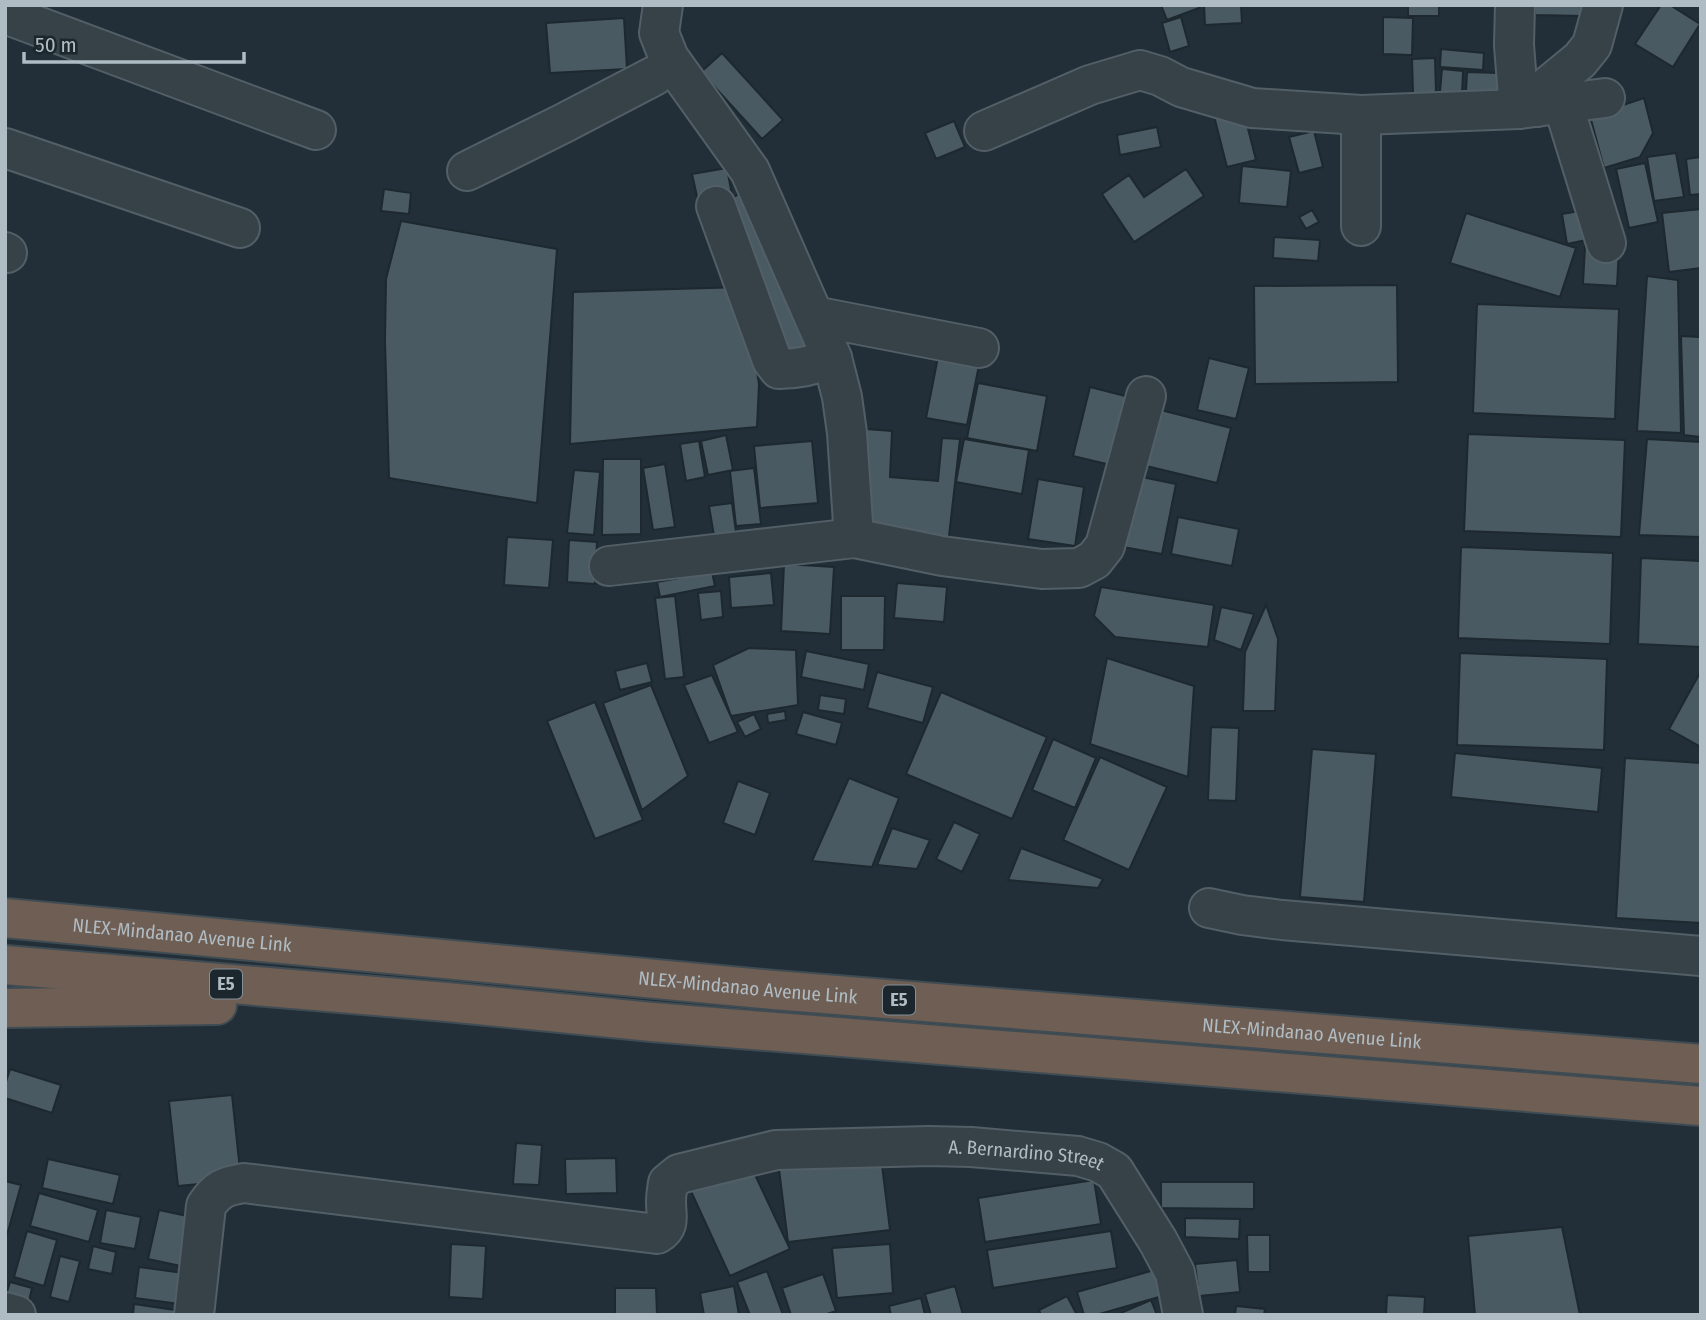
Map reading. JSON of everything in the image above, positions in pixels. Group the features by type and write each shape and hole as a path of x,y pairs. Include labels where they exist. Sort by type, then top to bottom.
{"highway":[{"path":"5,907 99,926"},
{"name":"NLEX-Mindanao Avenue Link","path":"5,918 787,992 1701,1064"},
{"name":"E5","path":"5,965 652,1022 1701,1105"},
{"path":"5,1009 447,1002"}],"street":[{"path":"663,5 659,33 668,58 750,171 832,358 842,397 847,433 854,538"},
{"path":"1515,5 1514,45 1539,107 1606,243"},
{"path":"1539,107 1541,92 1580,60 1592,45 1603,5"},
{"path":"5,14 316,130"},
{"path":"984,131 1090,85 1140,70 1160,76 1181,87 1252,108 1361,115 1539,107 1605,98"},
{"path":"467,171 654,76"},
{"path":"1361,115 1361,226"},
{"path":"5,148 240,228"},
{"path":"716,206 772,360 779,369 787,369 832,358"},
{"path":"814,316 979,348"},
{"path":"609,566 854,538 942,556 1042,569 1079,568 1094,560 1105,546 1146,396"},
{"path":"1209,908 1282,919 1701,957"},
{"name":"A. Bernardino Street","path":"194,1315 206,1206 214,1194 228,1186 244,1183 657,1234 665,1229 668,1221 668,1183 679,1174 776,1150 929,1146 1079,1156 1114,1171 1175,1273 1184,1315"},
{"path":"5,1312 16,1315"}],"building":[{"path":"1161,5 1198,5 1199,8 1167,20"},
{"path":"1204,5 1241,5 1242,23 1205,25"},
{"path":"1408,5 1439,5 1439,16 1408,16"},
{"path":"1535,5 1583,5 1583,16 1535,15"},
{"path":"1661,5 1670,5 1700,24 1673,67 1635,44"},
{"path":"1181,17 1189,46 1170,52 1162,23"},
{"path":"1383,17 1413,18 1412,55 1383,54"},
{"path":"624,18 627,69 550,73 546,23"},
{"path":"1441,49 1484,53 1483,70 1440,67"},
{"path":"722,53 783,120 762,139 701,72"},
{"path":"1435,58 1436,93 1413,93 1412,59"},
{"path":"1442,69 1463,71 1462,94 1440,92"},
{"path":"1467,72 1499,73 1498,93 1466,92"},
{"path":"1644,98 1653,133 1640,157 1604,168 1590,116"},
{"path":"1243,109 1256,160 1227,167 1214,116"},
{"path":"954,121 965,147 936,159 925,133"},
{"path":"1157,127 1161,147 1120,155 1117,135"},
{"path":"1314,131 1323,167 1299,173 1289,137"},
{"path":"1676,153 1684,197 1654,201 1647,157"},
{"path":"1701,157 1701,194 1690,195 1686,159"},
{"path":"1645,163 1658,222 1629,228 1616,169"},
{"path":"1242,166 1291,171 1287,207 1239,203"},
{"path":"727,168 732,195 698,201 692,174"},
{"path":"1186,169 1204,196 1134,242 1102,194 1129,175 1144,197"},
{"path":"384,189 411,193 409,214 381,211"},
{"path":"746,190 815,362 790,363 727,201"},
{"path":"1591,209 1596,238 1567,244 1562,214"},
{"path":"1701,209 1701,268 1669,272 1662,213"},
{"path":"1312,210 1319,222 1306,229 1299,217"},
{"path":"1466,213 1576,248 1560,297 1450,263"},
{"path":"401,221 557,249 537,503 389,478 386,279"},
{"path":"1274,237 1320,240 1318,261 1273,258"},
{"path":"1585,246 1619,248 1617,286 1583,284"},
{"path":"1647,276 1678,280 1681,433 1637,431"},
{"path":"1397,285 1398,382 1255,384 1254,286"},
{"path":"743,287 759,384 757,427 570,444 573,292"},
{"path":"1477,304 1619,309 1615,419 1473,413"},
{"path":"1681,336 1701,337 1701,437 1684,435"},
{"path":"938,357 979,365 967,425 926,418"},
{"path":"1209,358 1249,368 1236,419 1197,410"},
{"path":"978,383 1047,396 1037,451 967,438"},
{"path":"1090,387 1137,399 1119,467 1073,456"},
{"path":"1153,408 1231,428 1217,483 1138,464"},
{"path":"866,429 892,431 890,477 938,481 942,438 960,439 948,545 872,537 856,505"},
{"path":"1468,434 1625,440 1621,537 1464,531"},
{"path":"726,435 733,470 708,475 701,441"},
{"path":"964,439 1029,450 1022,494 956,482"},
{"path":"1647,439 1701,442 1701,537 1639,535"},
{"path":"699,441 705,477 686,481 680,444"},
{"path":"812,441 818,503 760,508 754,446"},
{"path":"603,459 641,459 641,534 602,535"},
{"path":"665,464 675,527 653,530 643,468"},
{"path":"754,468 761,524 736,526 730,471"},
{"path":"574,470 600,472 594,535 567,533"},
{"path":"1137,476 1176,484 1162,554 1123,547"},
{"path":"1038,479 1084,487 1075,546 1028,539"},
{"path":"732,503 737,539 715,542 709,506"},
{"path":"1178,517 1239,529 1232,566 1171,554"},
{"path":"507,537 553,540 549,588 504,585"},
{"path":"569,540 597,542 595,584 567,582"},
{"path":"1461,547 1613,553 1610,644 1458,638"},
{"path":"1641,558 1701,561 1701,647 1638,644"},
{"path":"784,564 834,567 830,634 781,631"},
{"path":"712,572 715,586 660,597 657,582"},
{"path":"771,573 774,605 731,608 729,577"},
{"path":"897,583 947,587 944,622 894,618"},
{"path":"1101,587 1214,605 1208,647 1115,637 1094,616"},
{"path":"721,591 723,617 701,620 698,593"},
{"path":"675,596 684,677 665,679 655,598"},
{"path":"841,596 885,596 884,650 841,650"},
{"path":"1266,605 1278,639 1275,711 1243,711 1245,652"},
{"path":"1221,607 1254,614 1241,650 1214,640"},
{"path":"749,648 796,650 798,705 731,716 713,665"},
{"path":"806,651 869,664 864,690 801,677"},
{"path":"1460,653 1607,659 1604,750 1457,745"},
{"path":"1107,658 1194,686 1188,777 1090,744"},
{"path":"647,663 652,682 620,690 615,671"},
{"path":"1701,671 1701,747 1669,729"},
{"path":"877,672 933,687 923,723 867,708"},
{"path":"712,675 738,732 709,743 684,685"},
{"path":"651,685 688,776 642,810 603,703"},
{"path":"941,692 1047,737 1012,819 906,774"},
{"path":"820,695 846,699 844,714 818,710"},
{"path":"595,702 643,820 595,839 547,721"},
{"path":"785,711 786,720 768,723 767,714"},
{"path":"803,712 842,723 836,745 796,734"},
{"path":"754,714 761,729 745,737 737,722"},
{"path":"1211,727 1239,728 1236,801 1208,800"},
{"path":"1053,739 1096,758 1075,808 1032,790"},
{"path":"1312,749 1376,754 1364,902 1300,897"},
{"path":"1455,753 1602,768 1598,812 1451,797"},
{"path":"1100,757 1167,787 1129,870 1063,840"},
{"path":"1625,758 1701,763 1701,923 1616,918"},
{"path":"849,778 899,798 872,867 812,861"},
{"path":"738,781 770,793 755,835 723,823"},
{"path":"954,822 980,834 962,872 936,859"},
{"path":"892,828 930,840 917,869 877,865"},
{"path":"1021,848 1103,879 1098,888 1008,880"},
{"path":"10,1069 61,1085 52,1113 5,1098 5,1085"},
{"path":"232,1095 241,1180 178,1186 169,1101"},
{"path":"516,1143 542,1145 539,1185 513,1184"},
{"path":"881,1157 890,1230 788,1242 779,1169"},
{"path":"616,1158 617,1193 566,1194 565,1159"},
{"path":"48,1159 120,1175 113,1204 42,1188"},
{"path":"748,1160 790,1249 730,1276 689,1187"},
{"path":"1094,1180 1101,1224 985,1242 978,1198"},
{"path":"5,1181 21,1185 5,1242"},
{"path":"1161,1182 1254,1182 1254,1209 1161,1208"},
{"path":"39,1193 98,1210 89,1242 30,1226"},
{"path":"106,1210 141,1217 135,1249 100,1243"},
{"path":"159,1210 201,1219 190,1268 148,1259"},
{"path":"1185,1218 1240,1219 1239,1239 1185,1237"},
{"path":"1562,1227 1580,1315 1475,1315 1468,1236"},
{"path":"27,1231 57,1240 44,1286 14,1277"},
{"path":"1111,1231 1117,1268 993,1288 987,1250"},
{"path":"1247,1235 1270,1235 1270,1272 1248,1272"},
{"path":"451,1244 486,1246 483,1299 449,1297"},
{"path":"890,1244 893,1293 837,1298 832,1248"},
{"path":"93,1246 116,1252 112,1274 88,1269"},
{"path":"60,1256 80,1261 69,1302 50,1297"},
{"path":"1237,1260 1240,1292 1199,1296 1195,1264"},
{"path":"139,1267 191,1274 187,1305 135,1298"},
{"path":"1158,1269 1166,1295 1096,1315 1084,1315 1077,1292"},
{"path":"767,1271 783,1315 750,1315 737,1282"},
{"path":"823,1274 836,1311 824,1315 791,1315 782,1288"},
{"path":"10,1282 32,1288 29,1301 6,1295"},
{"path":"734,1286 739,1315 704,1315 700,1293"},
{"path":"955,1286 963,1315 931,1315 925,1294"},
{"path":"615,1288 656,1288 657,1315 615,1315"},
{"path":"1387,1295 1425,1297 1424,1315 1386,1315"},
{"path":"1067,1296 1077,1315 1041,1315 1039,1310"},
{"path":"921,1298 925,1315 891,1315 889,1306"},
{"path":"1151,1300 1157,1315 1116,1315"},
{"path":"134,1304 182,1311 181,1315 133,1315"},
{"path":"1236,1306 1265,1309 1264,1315 1235,1315"}]}
